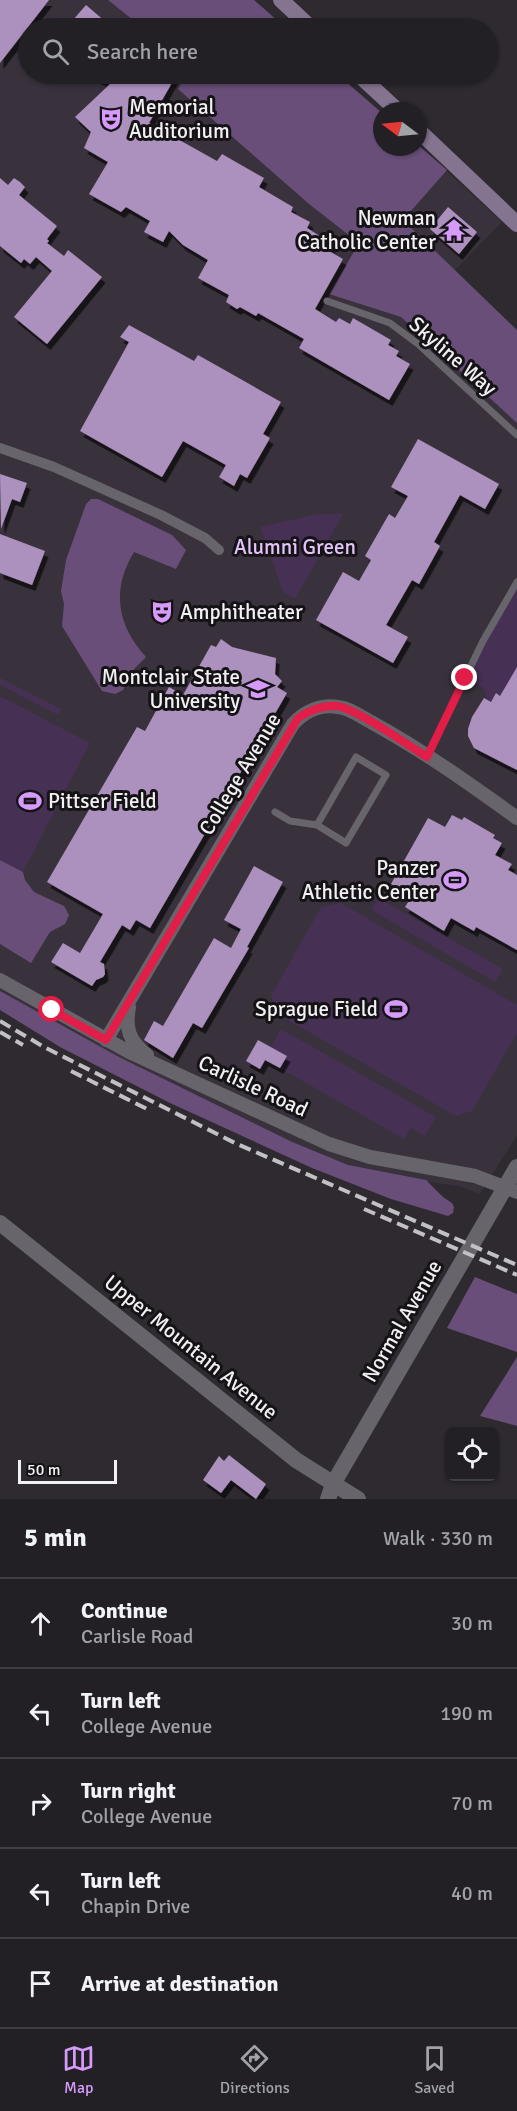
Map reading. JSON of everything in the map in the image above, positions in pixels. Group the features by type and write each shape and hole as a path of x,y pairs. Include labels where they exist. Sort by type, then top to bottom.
{"main road":[{"path":"288,2 302,18"},
{"path":"369,84 388,102"},
{"path":"427,139 517,224"}],"street":[{"path":"0,448 54,467 161,515 205,538 219,550"},
{"name":"College Avenue","path":"106,1040 293,724 306,713 326,706 343,707 384,729 517,818"},
{"name":"Carlisle Road","path":"0,980 106,1040 165,1069 349,1151 464,1174 511,1189"},
{"path":"131,999 127,1021 132,1041 136,1047 165,1069"},
{"name":"Normal Avenue","path":"331,1492 511,1189 517,1167"},
{"name":"Upper Mountain Avenue","path":"0,1223 296,1460 331,1492 358,1499"}],"lane":[{"name":"Skyline Way","path":"327,301 390,323 418,344 517,435"},
{"path":"427,757 483,641 517,582"},
{"path":"274,812 290,821 317,825 346,843 386,774 357,757 317,825"}],"shaded area":[{"name":"Montclair State University","path":"0,0 254,0 275,18 18,18 18,84 349,84 373,105 373,156 427,156 427,153 502,222 430,296 517,379 517,1135 480,1194 459,1186 337,1170 0,1000"},
{"path":"108,0 254,0 275,18 130,18"},
{"path":"181,84 349,84 373,105 373,156 427,156 427,153 447,170 403,220 517,330 517,423 401,317 329,294 359,243 309,204 178,89"},
{"path":"91,499 98,499 172,535 186,550 176,569 134,552 127,566 122,580 120,607 129,632 146,657 134,669 123,690 115,694 102,691 62,626 64,604 61,591 66,560 86,504"},
{"path":"0,860 23,872 25,880 34,892 64,906 69,915 65,924 50,932 31,963 0,944"},
{"path":"0,991 119,1057 290,1141 348,1165 426,1180 452,1203 453,1213 448,1216 391,1199 312,1168 170,1103 60,1047 0,1010"},
{"path":"475,1277 517,1294 517,1352 447,1328"},
{"path":"517,1357 517,1426 480,1416"}],"green space":[{"name":"Alumni Green","path":"317,514 343,514 295,599 283,592 260,527"},
{"path":"517,582 517,681 500,696 496,694 491,702 487,700 484,688 465,678"},
{"path":"0,678 61,709 58,715 0,685"},
{"name":"Pittser Field","path":"0,696 90,743 23,872 0,860"},
{"path":"378,898 503,969 495,982 371,910"},
{"name":"Sprague Field","path":"341,903 517,1005 517,1033 472,1111 456,1116 277,1014 271,996 321,907"},
{"path":"281,1029 436,1117 425,1136 411,1128 404,1139 280,1068 287,1056 271,1047"}],"building":[{"path":"0,0 49,0 35,18 18,18 18,40 0,63"},
{"path":"86,5 101,18 75,18"},
{"path":"110,84 171,84 149,123 217,161 222,154 264,178 259,187 293,207 291,212 310,222 307,228 333,244 329,251 343,259 315,309 336,322 339,318 350,324 353,318 391,340 388,345 399,351 396,356 410,364 389,400 299,348 304,339 258,313 256,316 226,302 229,295 198,278 208,260 183,245 169,231 163,242 144,232 150,221 126,207 121,212 89,194 108,162 84,148 91,132 75,117"},
{"path":"0,178 8,185 14,178 20,182 25,187 19,195 57,226 47,239 49,241 47,243 64,256 68,250 102,277 47,344 14,317 52,271 36,257 30,264 24,259 21,263 0,246"},
{"name":"Newman Catholic Center","path":"448,207 477,232 459,254 430,229"},
{"path":"129,325 194,361 198,355 281,402 263,434 270,438 247,478 240,474 234,486 219,477 226,465 183,441 162,477 80,431 129,342 120,337"},
{"path":"418,439 499,484 485,509 460,495 434,542 440,546 419,584 412,580 386,625 408,637 393,663 316,620 343,572 359,581 371,560 365,556 389,514 395,518 408,496 391,487"},
{"path":"0,474 27,483 20,502 12,499 1,529"},
{"path":"0,534 45,551 32,585 0,573"},
{"path":"221,639 232,647 276,658 275,674 282,681 277,687 287,693 150,928 136,920 130,930 122,925 100,962 104,964 105,974 92,986 51,962 63,943 80,953 103,914 47,882 137,727 145,731 169,687 183,695 211,645 216,647"},
{"path":"517,667 517,770 474,748 468,736 468,729 472,717 484,698 491,702 496,693 500,696"},
{"name":"Panzer Athletic Center","path":"452,815 462,820 464,817 495,835 493,838 502,843 495,855 512,864 508,870 517,875 517,950 476,927 474,931 451,918 444,931 405,907 412,896 391,884 428,818 445,827"},
{"path":"254,866 283,882 247,947 249,948 202,1028 193,1023 173,1058 144,1040 154,1021 163,1026 214,938 231,948 241,929 224,920"},
{"path":"258,1040 287,1056 280,1068 265,1060 260,1069 246,1061"},
{"path":"229,1455 266,1484 256,1499 231,1480 221,1493 203,1480 219,1456 224,1461"}],"railway":[{"path":"0,1021 44,1047 237,1144 517,1265"},
{"path":"0,1032 23,1045"},
{"path":"71,1071 151,1111"},
{"path":"364,1209 517,1275"}],"place":[{"name":"Memorial Auditorium","path":"111,119"},
{"name":"Newman Catholic Center","path":"454,230"},
{"name":"Amphitheater","path":"162,612"},
{"name":"Montclair State University","path":"258,689"},
{"name":"Pittser Field","path":"30,801"},
{"name":"Panzer Athletic Center","path":"455,880"},
{"name":"Sprague Field","path":"396,1009"}],"route":[{"path":"52,1010 106,1040 298,718 314,709 326,706 343,707 384,729 427,757 465,678"}]}
